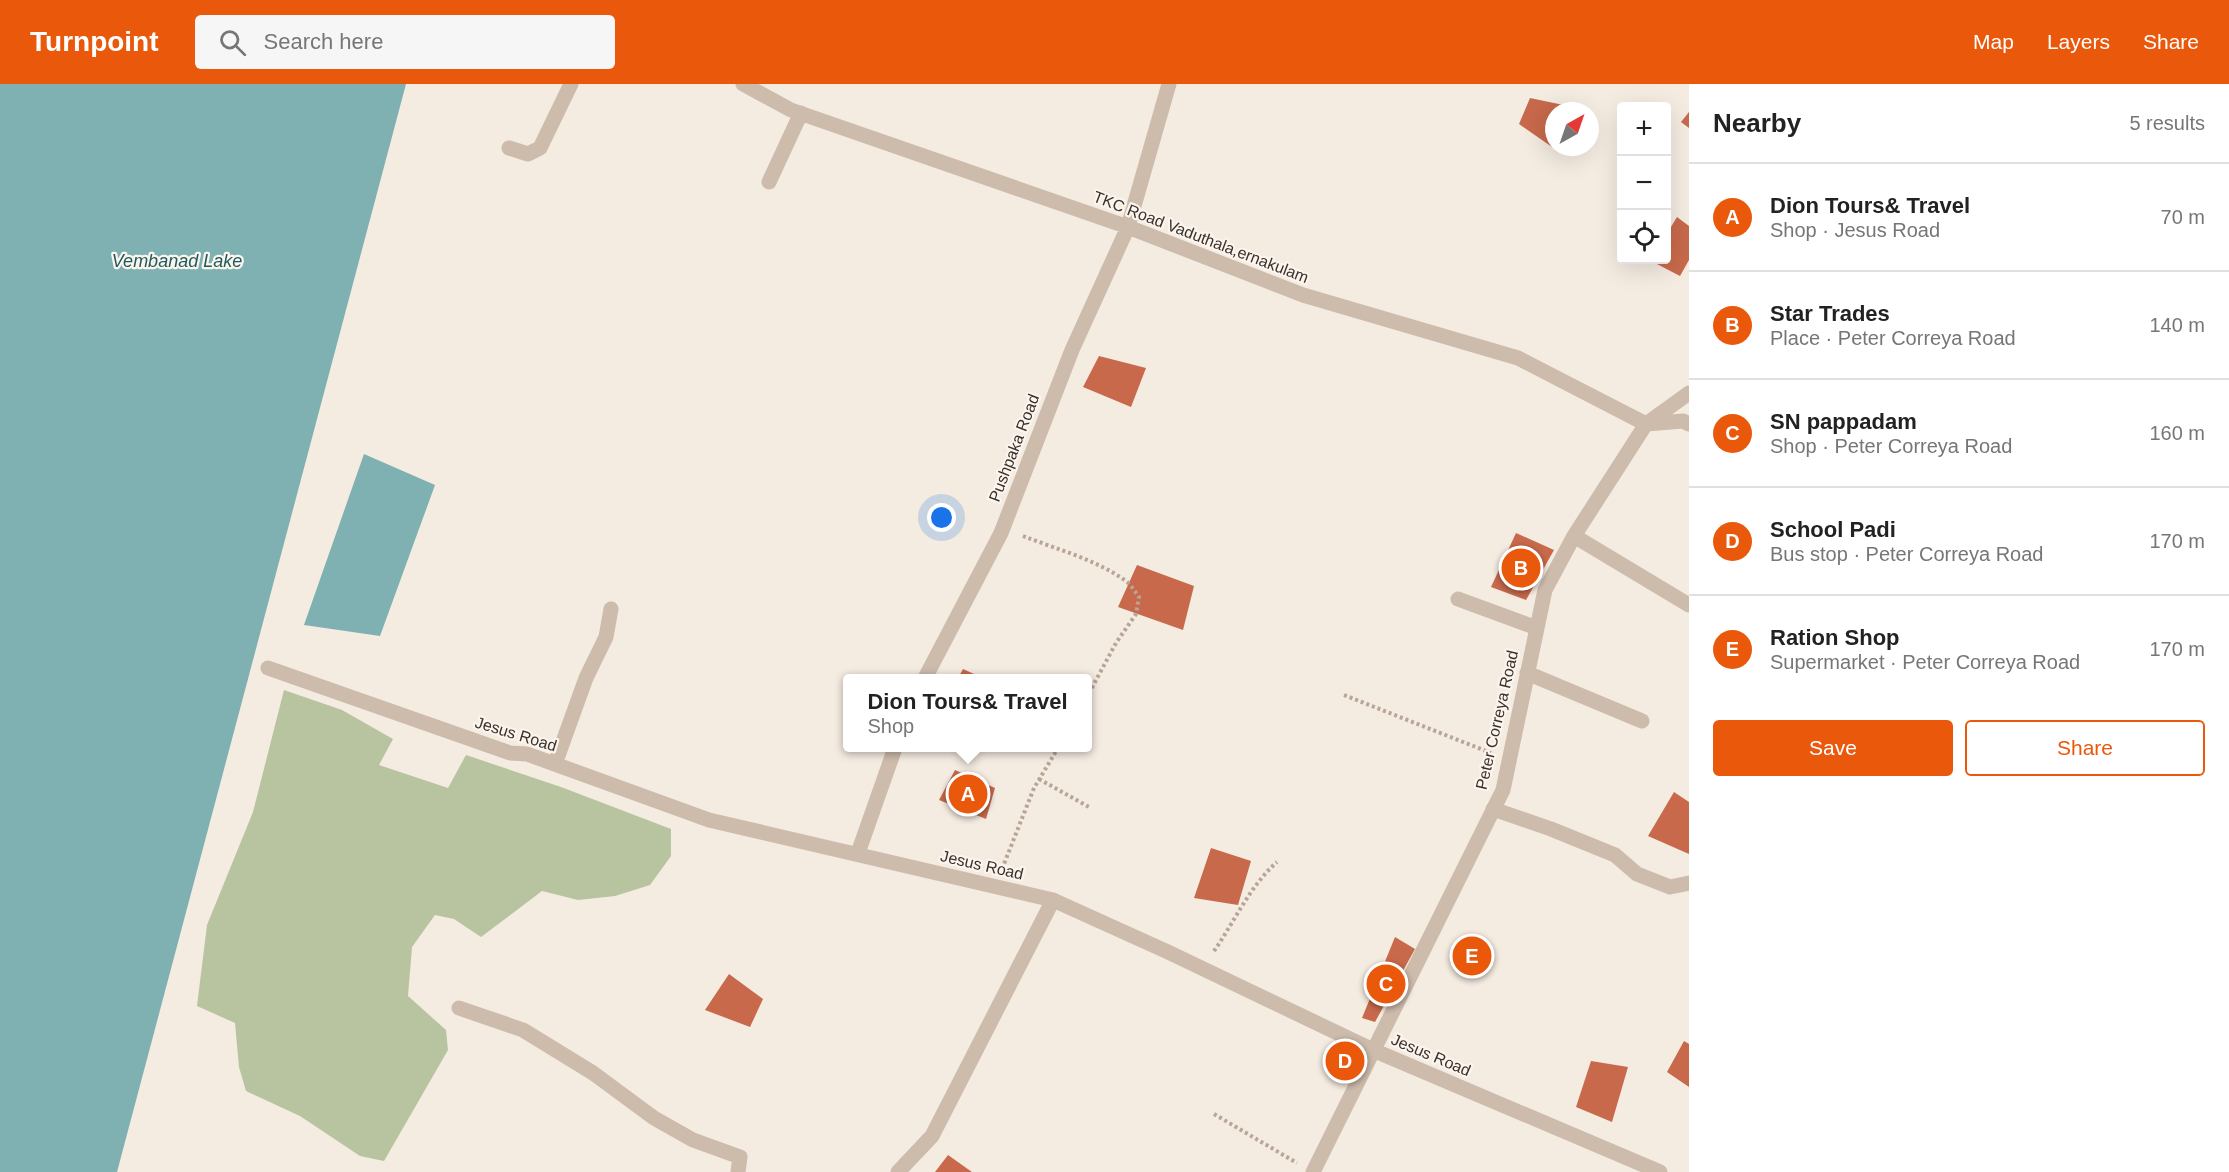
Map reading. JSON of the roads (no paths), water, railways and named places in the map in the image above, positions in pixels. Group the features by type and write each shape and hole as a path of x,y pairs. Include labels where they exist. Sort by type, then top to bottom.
{"street":[{"path":"509,148 528,154 540,148 571,84"},
{"name":"TKC Road Vaduthala,ernakulam","path":"743,84 801,113 1128,226 1303,295 1518,358 1646,424"},
{"name":"Pushpaka Road","path":"927,674 1003,527 1072,350 1128,226 1168,84"},
{"path":"769,182 801,113"},
{"name":"Peter Correya Road","path":"1313,1172 1503,790 1545,590 1575,536 1646,424 1689,393"},
{"path":"1646,424 1683,421 1689,424"},
{"path":"1575,536 1689,605"},
{"path":"1458,599 1537,628"},
{"path":"555,764 586,678 606,637 610,609"},
{"name":"Jesus Road","path":"268,668 510,753 527,754 709,820 1053,900 1373,1050 1660,1172"},
{"path":"1527,673 1641,722"},
{"path":"858,854 893,752"},
{"path":"1493,809 1532,821 1615,855 1637,874 1670,887 1689,883"},
{"path":"898,1172 932,1136 1053,900"},
{"path":"459,1008 524,1030 584,1067 654,1118 739,1164"}],"water":[{"name":"Vembanad Lake","path":"0,84 406,84 117,1172 0,1172"},
{"path":"364,454 435,485 380,636 304,625"}],"place":[{"name":"Star Trades","path":"1521,568"},
{"name":"Dion Tours& Travel","path":"968,794"},
{"name":"Ration Shop","path":"1472,956"},
{"name":"SN pappadam","path":"1386,984"},
{"name":"School Padi","path":"1345,1061"}]}
